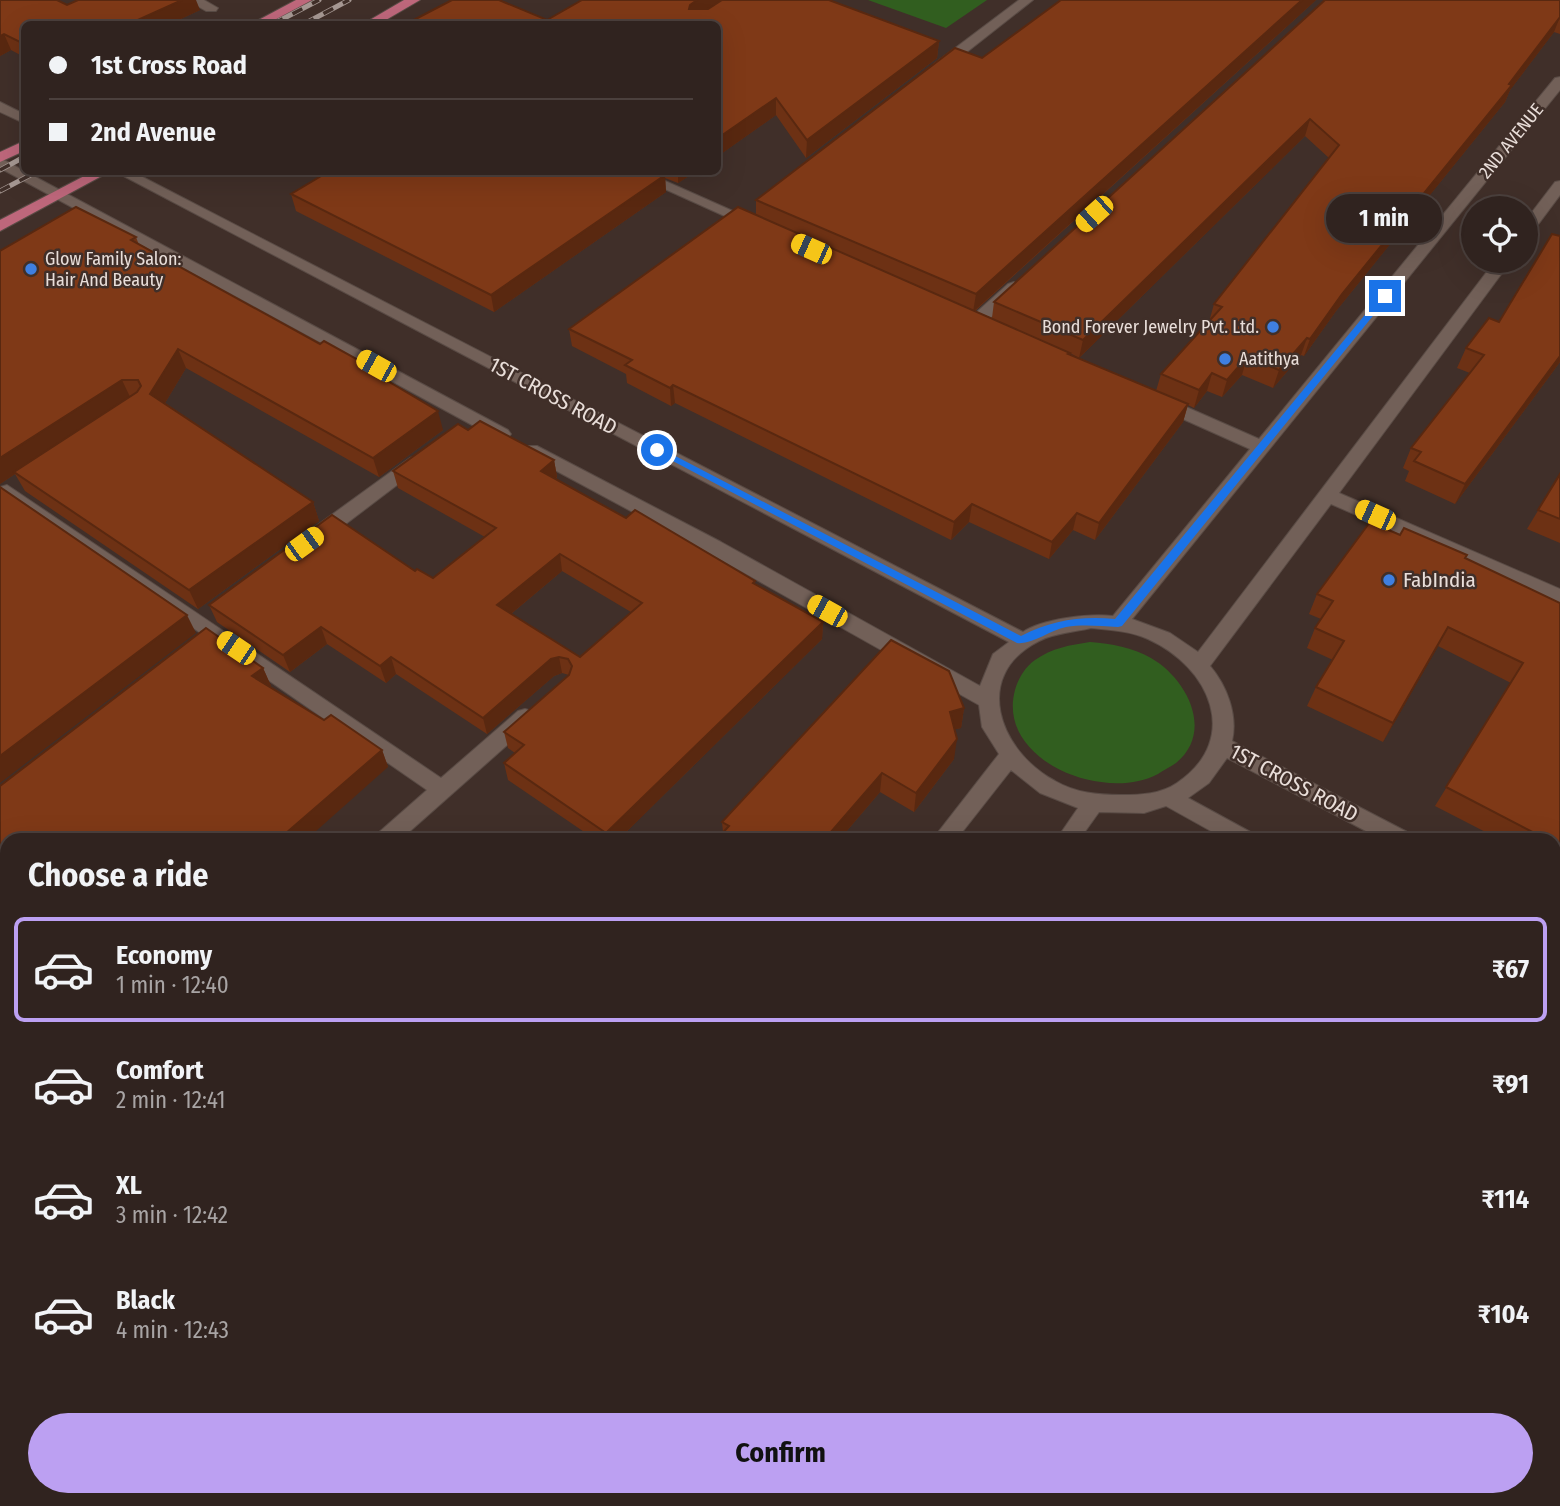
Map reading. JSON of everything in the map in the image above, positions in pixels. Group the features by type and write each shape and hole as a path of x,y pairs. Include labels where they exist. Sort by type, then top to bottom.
{"main road":[{"path":"264,21 306,0"},
{"path":"376,21 414,0"},
{"path":"0,160 21,147"},
{"path":"0,226 96,175"}],"street":[{"path":"193,0 211,8"},
{"path":"928,76 1027,0"},
{"name":"2ND AVENUE","path":"1118,624 1560,81"},
{"path":"0,106 21,117"},
{"path":"0,160 21,172"},
{"path":"26,175 469,424 714,547 986,699"},
{"name":"1ST CROSS ROAD","path":"129,175 1021,640"},
{"path":"642,175 746,214 766,229"},
{"path":"1538,215 1560,186"},
{"path":"1199,666 1494,273"},
{"path":"976,322 1027,276"},
{"path":"1150,398 1262,447"},
{"path":"298,550 430,452"},
{"path":"29,477 3,493 207,623 441,789"},
{"path":"1328,495 1560,597"},
{"path":"1091,621 1118,624 1163,638 1199,666 1213,684 1223,704 1225,725 1222,746 1211,767 1193,785 1168,797 1120,806 1069,797 1026,774 1009,757 996,738 988,719 986,699 991,677 1003,656 1021,640 1065,623 1091,621"},
{"path":"192,649 207,623"},
{"path":"393,833 543,701"},
{"name":"1ST CROSS ROAD","path":"1222,746 1390,833"},
{"path":"949,833 1009,757"},
{"path":"1168,797 1233,833"},
{"path":"1072,833 1094,803"}],"green space":[{"path":"868,0 987,0 946,28"},
{"path":"1090,642 1144,654 1164,667 1185,692 1194,721 1193,736 1188,750 1174,764 1158,774 1123,783 1084,779 1067,773 1036,754 1024,741 1016,726 1013,709 1015,690 1022,674 1031,663 1048,653"}],"building":[{"path":"0,0 57,0 67,5 78,0 182,0 136,21 21,21 21,42 4,34 0,36"},
{"path":"452,0 499,0 547,20 582,0 697,0 689,9 708,9 722,0 829,0 939,41 807,140 776,98 721,136 721,21 412,21"},
{"path":"1061,0 1302,0 976,294 756,200 955,48 982,58"},
{"path":"1325,0 1560,0 1560,17 1509,84 1512,85 1342,294 1310,339 1307,338 1279,370 1247,357 1227,380 1212,373 1199,390 1161,374 1222,307 1214,304 1339,145 1310,119 1083,340 994,302"},
{"path":"323,175 665,175 491,295 291,194"},
{"path":"76,207 136,237 131,240 320,344 324,341 362,362 359,364 438,411 373,458 178,349 150,394 313,502 189,590 14,472 137,392 141,386 138,380 122,380 0,458 0,251"},
{"path":"738,207 1070,353 1068,354 1188,404 1099,523 1077,513 1052,542 972,504 954,522 673,385 670,388 625,365 632,360 569,329"},
{"path":"1552,234 1560,236 1560,356 1465,484 1414,461 1421,452 1411,448 1484,355 1466,348 1489,318 1499,322 1529,273 1538,273 1538,257"},
{"path":"480,421 554,460 541,471 626,518 635,510 755,581 753,583 823,622 606,833 504,763 524,745 504,732 569,675 572,666 568,659 551,659 483,718 391,657 380,666 321,627 283,655 209,605 332,515 415,571 417,569 433,578 496,528 393,471 458,424 468,430","holes":["560,554 642,603 580,657 497,605"]},
{"path":"1560,474 1560,519 1538,510"},
{"path":"0,487 187,615 0,756"},
{"path":"1370,522 1400,535 1404,528 1467,555 1465,558 1560,603 1560,833 1535,833 1446,787 1523,663 1448,627 1393,723 1316,687 1344,641 1315,628 1333,601 1317,594"},
{"path":"206,628 263,668 252,676 324,720 331,715 382,750 286,833 0,833 0,786"},
{"path":"891,640 949,671 964,708 950,712 957,739 916,793 882,773 830,833 722,833 729,826 722,822"}],"railway":[{"path":"279,21 319,0"},
{"path":"310,21 349,0"},
{"path":"0,170 21,159"},
{"path":"0,191 30,175"}],"place":[{"name":"Glow Family Salon: Hair And Beauty","path":"31,269"},
{"name":"Bond Forever Jewelry Pvt. Ltd.","path":"1273,327"},
{"name":"Aatithya","path":"1225,359"},
{"name":"FabIndia","path":"1389,580"}],"route":[{"path":"657,450 1021,640 1065,623 1091,621 1118,624 1385,296"}]}
